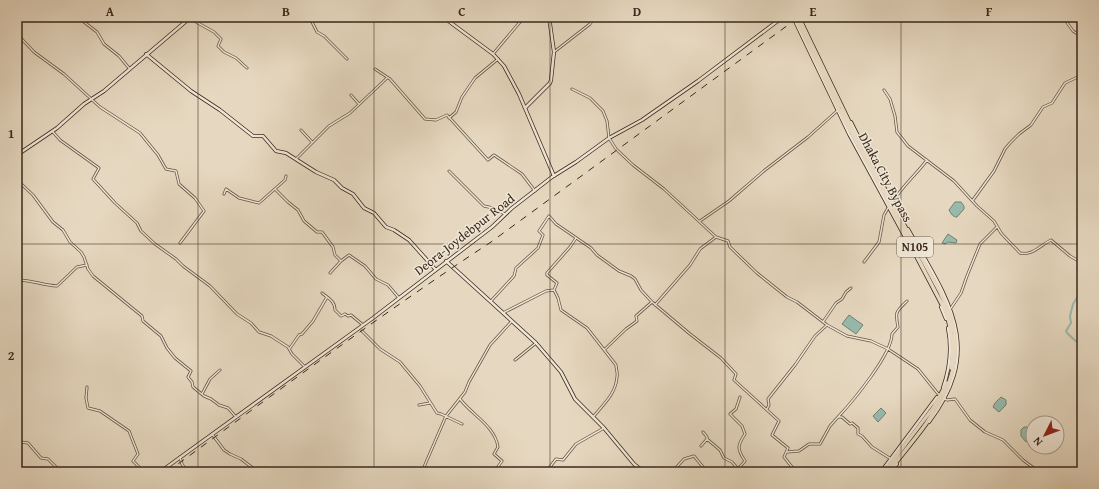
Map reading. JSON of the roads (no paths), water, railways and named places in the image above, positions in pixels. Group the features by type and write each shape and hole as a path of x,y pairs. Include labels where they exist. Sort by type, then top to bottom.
{"highway":[{"name":"Dhaka City Bypass","path":"794,17 799,19 854,132 940,292 948,310 955,336 955,360 946,392 936,409 889,472"},
{"name":"Dhaka City Bypass","path":"799,19 839,110 937,292 949,321 953,347 953,359 948,381 933,408 883,472"}],"street":[{"path":"82,17 84,22 97,32 104,44 119,56 129,68"},
{"path":"305,17 308,20 311,20 317,32 324,36 347,59"},
{"path":"443,17 493,54 508,73 525,108 554,176"},
{"path":"493,54 526,17"},
{"path":"525,108 550,82 554,52 549,17"},
{"path":"554,52 590,24 595,17"},
{"name":"Deora-Joydebpur Road","path":"160,472 399,298 435,269 492,227 505,214 554,176 609,138 642,120 698,81 783,17"},
{"path":"794,17 837,111 935,293 948,322 950,359 946,380 939,395 883,472"},
{"path":"1063,17 1073,31 1082,37"},
{"path":"17,155 52,131 118,79 129,68 190,18 214,32 221,39 218,46 224,52 236,58 247,68"},
{"path":"799,19 893,202 951,308 957,335 958,359 952,384 945,399 933,417 889,472"},
{"path":"17,34 34,52 64,74 100,107 140,133 158,154 165,167 168,170 176,171 180,184 195,198 203,210 180,243"},
{"path":"146,54 191,91 220,110 253,136 263,136 276,151 286,152 316,172 334,180 342,188 353,194 364,208 374,213 386,227 394,230 409,240 435,269"},
{"path":"449,118 456,112 462,97 475,78 498,59"},
{"path":"375,68 388,77 426,120 436,120 446,115 488,160 494,155 522,174 535,191"},
{"path":"973,200 994,171 1005,149 1010,143 1031,125 1043,107 1052,103 1065,83 1082,75"},
{"path":"296,158 329,126 350,113 388,77"},
{"path":"572,89 590,98 603,111 607,121 609,138 616,149 633,165 664,189 716,238 728,241 730,247 758,273 787,297 797,302 823,322 847,336 871,341 888,349 918,369 939,395"},
{"path":"884,90 890,99 895,116 897,132 913,151 954,181 984,213 994,221 997,228 1021,253 1037,249 1051,240 1063,251 1082,263"},
{"path":"350,95 359,104"},
{"path":"700,222 729,201 765,170 808,137 837,111"},
{"path":"301,130 312,142"},
{"path":"52,131 60,140 99,168 93,179 115,203 137,223 141,231 155,244 210,286 237,314 250,323 259,332 271,336 289,349 305,367"},
{"path":"893,202 927,160"},
{"path":"449,171 484,206 493,208 505,214"},
{"path":"224,194 226,189 239,198 259,203 285,180 286,176"},
{"path":"17,180 33,195 53,222 63,230 70,242 84,256 93,276 142,316 143,321 161,336 167,348 175,358 191,371 189,378 193,387 218,405 228,408 236,417"},
{"path":"275,189 298,210 305,222 318,233 322,232 333,247 335,255 341,261"},
{"path":"864,262 879,242 884,215 888,208"},
{"path":"490,301 514,276 516,268 538,248 543,234 539,231 549,216 556,224 591,248 619,271 635,279 641,290 655,305 721,358 734,371 736,374 734,380 779,421 772,434 788,448 784,457 795,472"},
{"path":"951,308 961,293 980,244 997,228"},
{"path":"554,290 557,283 547,274 576,238"},
{"path":"655,305 690,265 700,249 716,238"},
{"path":"330,273 341,261 350,255 365,266 376,279 388,285 399,298"},
{"path":"446,261 536,343 561,372 575,399 604,428 634,464 644,472"},
{"path":"17,280 30,280 56,286 77,267 87,265"},
{"path":"823,322 833,307 851,288"},
{"path":"504,314 546,291 554,290"},
{"path":"554,290 558,297 561,310 587,328 616,364 618,375 614,391 593,417"},
{"path":"322,293 332,300 335,305 335,310 341,316 345,314 348,316 351,315 363,325"},
{"path":"289,349 299,335 302,334 313,321 327,297"},
{"path":"786,452 799,451 809,444 820,444 830,426 882,362 892,339 892,334 898,327 895,315 896,312 906,301"},
{"path":"605,349 626,329 637,321 636,316 652,302"},
{"path":"428,472 424,466 446,416 460,399 490,346 512,321"},
{"path":"766,410 769,404 768,399 795,365 815,336 827,324"},
{"path":"362,332 380,349 400,362 420,386 436,414 446,416 462,424"},
{"path":"515,360 536,343"},
{"path":"202,394 210,379 220,370"},
{"path":"87,387 86,398 88,408 100,411 129,431 138,454 132,461 144,472"},
{"path":"734,472 745,461 739,453 739,446 745,434 742,426 730,414 736,408 740,397"},
{"path":"460,399 465,406 482,420 497,441 498,447 494,454 502,461 497,468 497,472"},
{"path":"945,399 955,399 970,420 985,432 1003,440 1023,460 1039,472"},
{"path":"419,405 430,403"},
{"path":"838,416 842,417 850,424 852,423 858,428 858,434 862,436 872,447 891,459"},
{"path":"546,472 556,459 563,460 576,444 604,428"},
{"path":"703,432 720,450 724,458 731,461 738,469"},
{"path":"212,434 224,450 241,459 258,472"},
{"path":"17,437 22,442 28,443 41,458 48,459 61,472"},
{"path":"701,446 708,439"},
{"path":"672,472 684,459 694,456 707,472"},
{"path":"180,457 187,472"},
{"path":"262,472 266,468"}],"waterway":[{"path":"1082,255 1077,268 1082,272"},
{"path":"1082,290 1073,304 1070,316 1071,323 1066,331 1081,347 1080,352 1082,359"},
{"path":"1082,381 1082,402"}],"railway":[{"path":"167,472 368,326 491,242 799,17"}]}
